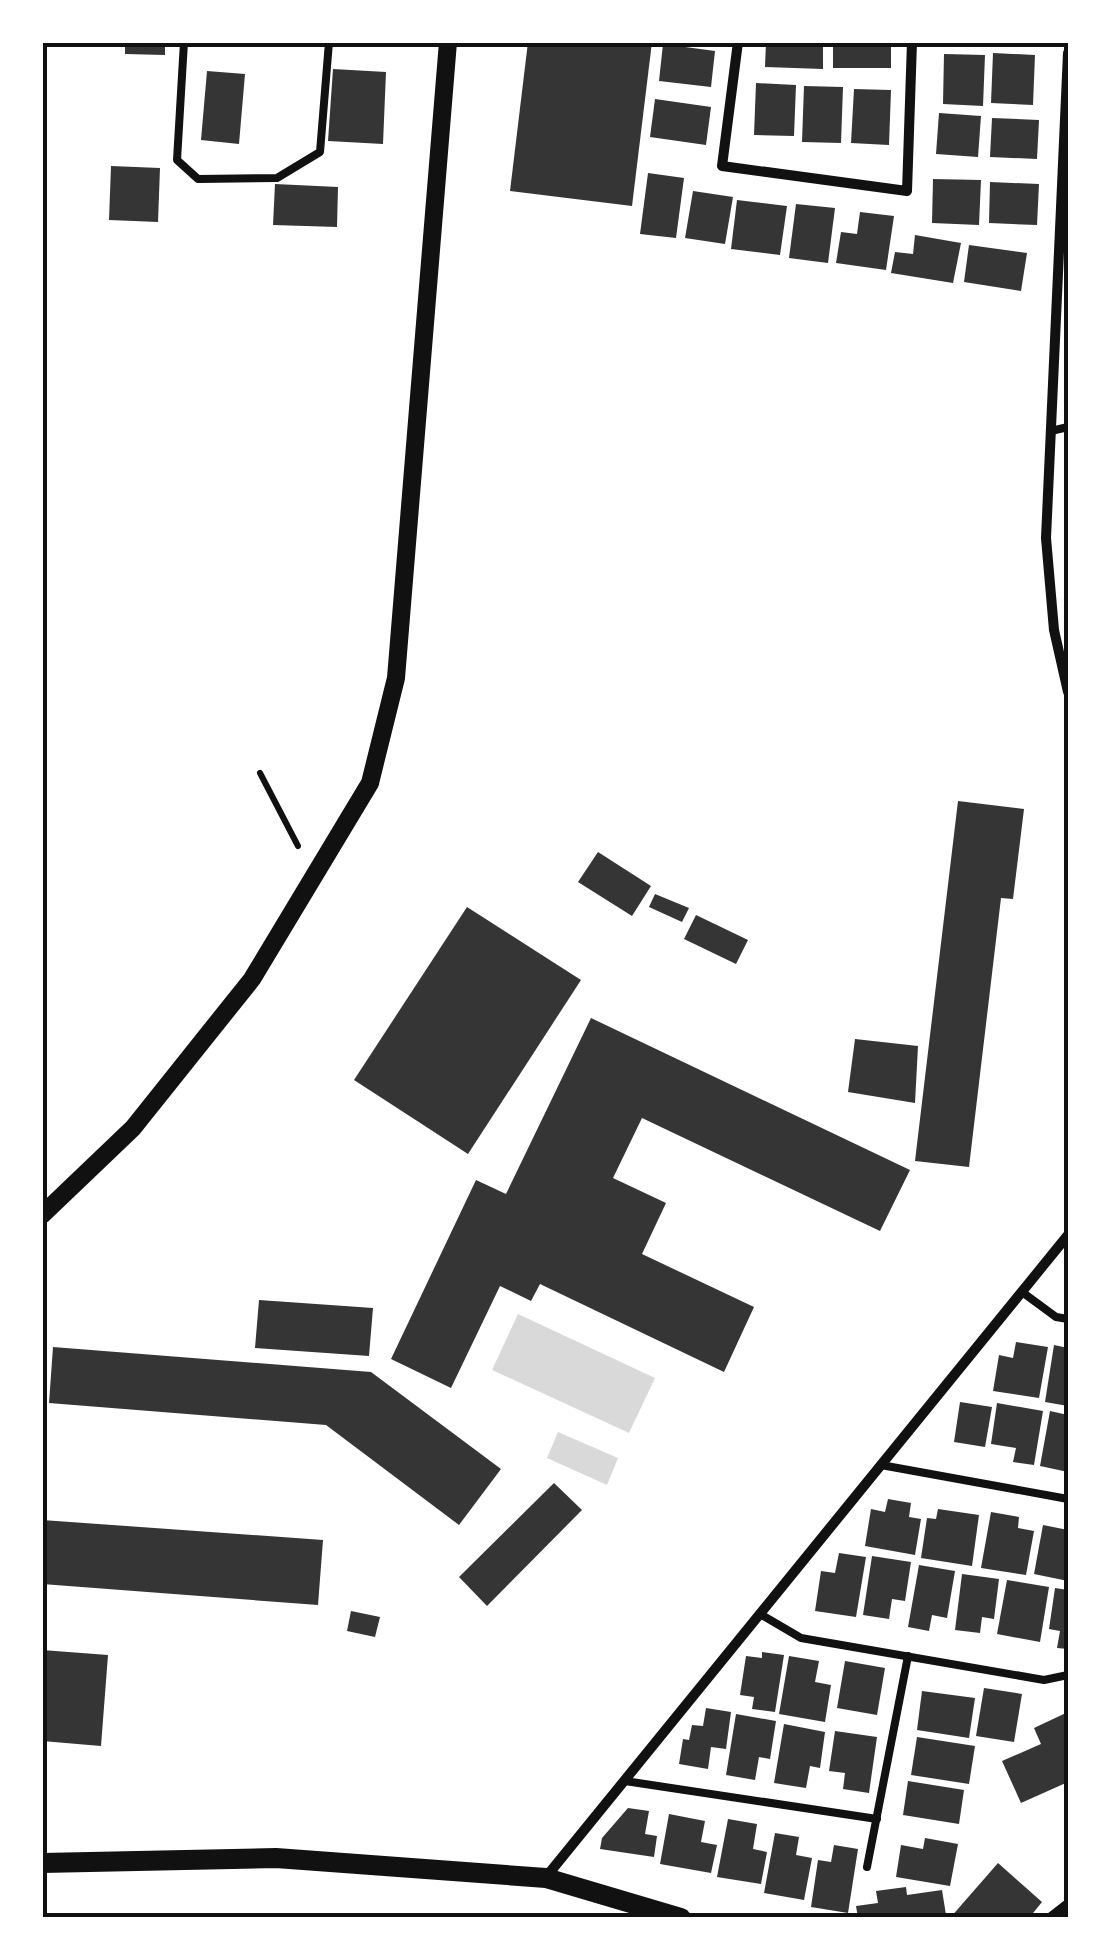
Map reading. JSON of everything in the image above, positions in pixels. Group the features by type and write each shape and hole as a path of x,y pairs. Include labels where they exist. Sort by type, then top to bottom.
{"main road":[{"path":"42,1863 276,1858 546,1878 679,1917"}],"street":[{"path":"42,1215 133,1128 252,979 370,783 396,678 448,42"},
{"path":"738,42 722,166 907,190 912,42"},
{"path":"1068,52 1064,255 1046,538 1048,588 1061,672 1068,692"},
{"path":"546,1878 1068,1235"},
{"path":"1050,1918 1068,1904"}],"lane":[{"path":"184,42 178,160 198,179 276,178 320,152 329,42"},
{"path":"1051,431 1068,427"},
{"path":"1022,1292 1056,1317 1068,1319"},
{"path":"881,1466 1068,1499"},
{"path":"760,1614 802,1638 1044,1680 1068,1675"},
{"path":"866,1867 908,1656"},
{"path":"624,1781 877,1819"}],"path":[{"path":"260,772 298,846"}],"shaded area":[{"path":"518,1314 655,1378 629,1433 492,1370"},
{"path":"558,1432 618,1458 607,1485 547,1458"}],"building":[{"path":"125,42 165,42 165,55 125,54"},
{"path":"528,42 652,42 632,206 510,191"},
{"path":"766,42 823,42 823,69 765,67"},
{"path":"833,42 891,42 891,68 833,68"},
{"path":"663,44 715,51 711,87 659,81"},
{"path":"993,53 1035,55 1033,105 991,103"},
{"path":"944,54 985,55 983,106 943,104"},
{"path":"333,69 386,72 383,144 328,141"},
{"path":"207,71 245,74 239,144 201,140"},
{"path":"756,83 796,85 794,136 754,135"},
{"path":"804,86 843,87 841,143 802,142"},
{"path":"854,89 891,90 889,145 851,143"},
{"path":"655,99 711,107 706,145 650,137"},
{"path":"939,113 981,116 978,157 936,154"},
{"path":"992,118 1039,120 1037,159 990,157"},
{"path":"111,166 160,168 158,222 109,220"},
{"path":"648,173 684,178 676,238 640,234"},
{"path":"933,179 981,180 979,225 932,223"},
{"path":"990,182 1039,184 1037,225 989,223"},
{"path":"275,184 338,187 337,227 273,225"},
{"path":"693,191 733,197 725,244 685,238"},
{"path":"737,200 787,206 780,255 731,249"},
{"path":"796,204 835,208 828,263 789,258"},
{"path":"860,212 894,216 886,270 836,263 841,232 857,234"},
{"path":"915,235 961,243 953,283 891,273 895,252 913,254"},
{"path":"969,245 1027,253 1021,291 964,282"},
{"path":"958,801 1024,809 1013,899 1001,898 969,1167 915,1161"},
{"path":"598,852 651,886 632,916 578,882"},
{"path":"655,894 689,908 682,922 649,907"},
{"path":"467,907 581,980 468,1154 354,1080"},
{"path":"696,915 748,940 736,964 684,939"},
{"path":"591,1018 910,1170 880,1231 642,1118 613,1178 666,1203 642,1254 754,1307 724,1372 540,1284 531,1301 500,1286 451,1388 391,1359 476,1180 506,1194"},
{"path":"855,1039 918,1046 915,1103 848,1092"},
{"path":"259,1300 373,1308 369,1356 255,1348"},
{"path":"1016,1342 1048,1347 1039,1398 993,1391 999,1355 1013,1358"},
{"path":"1054,1345 1068,1348 1068,1406 1045,1402"},
{"path":"53,1347 371,1372 501,1469 459,1525 326,1425 49,1403"},
{"path":"960,1402 992,1407 985,1447 954,1442"},
{"path":"997,1403 1043,1411 1034,1465 1013,1462 1016,1448 991,1444"},
{"path":"1050,1411 1068,1415 1068,1472 1040,1466"},
{"path":"554,1483 582,1510 487,1606 459,1577"},
{"path":"888,1499 911,1503 909,1517 921,1519 915,1555 865,1546 871,1509 885,1512"},
{"path":"938,1509 979,1515 972,1566 921,1558 927,1518 936,1519"},
{"path":"991,1512 1019,1517 1018,1528 1034,1531 1026,1575 981,1568"},
{"path":"42,1520 323,1540 318,1605 42,1584"},
{"path":"1043,1525 1068,1530 1068,1581 1034,1574"},
{"path":"839,1553 866,1557 856,1617 815,1611 821,1571 835,1573"},
{"path":"872,1556 911,1562 905,1601 892,1599 889,1619 863,1615"},
{"path":"919,1565 955,1571 947,1618 932,1615 929,1631 908,1627"},
{"path":"962,1574 999,1579 994,1619 982,1617 980,1633 955,1630"},
{"path":"1007,1580 1049,1587 1040,1642 997,1634"},
{"path":"1055,1588 1068,1590 1068,1649 1057,1648 1060,1631 1049,1629"},
{"path":"351,1611 380,1617 375,1637 347,1631"},
{"path":"42,1650 108,1655 101,1746 42,1741"},
{"path":"762,1652 784,1655 775,1712 752,1709 754,1697 740,1695 746,1656 762,1658"},
{"path":"789,1656 819,1661 815,1682 831,1685 825,1722 779,1714"},
{"path":"845,1661 885,1668 877,1715 837,1708"},
{"path":"984,1688 1022,1694 1014,1742 976,1736"},
{"path":"922,1691 975,1698 969,1738 917,1730"},
{"path":"706,1708 731,1712 726,1749 711,1747 708,1769 679,1764 683,1739 689,1740 692,1725 703,1726"},
{"path":"1068,1712 1068,1782 1021,1803 1002,1761 1041,1744 1034,1728"},
{"path":"736,1714 776,1721 770,1759 759,1757 755,1780 726,1775"},
{"path":"784,1724 825,1732 820,1768 810,1766 806,1788 774,1783"},
{"path":"835,1731 877,1737 869,1793 843,1789 845,1773 829,1771"},
{"path":"917,1737 975,1746 969,1784 911,1775"},
{"path":"908,1781 964,1790 959,1824 903,1815"},
{"path":"628,1808 649,1811 645,1834 657,1836 654,1857 600,1849 602,1838"},
{"path":"669,1814 705,1821 701,1842 717,1845 711,1873 660,1864"},
{"path":"728,1819 757,1824 753,1849 767,1852 761,1884 717,1877"},
{"path":"775,1833 799,1837 796,1855 812,1858 804,1900 764,1893"},
{"path":"925,1838 958,1844 950,1886 896,1877 901,1845 923,1849"},
{"path":"834,1845 858,1849 848,1913 811,1907 818,1860 831,1862"},
{"path":"998,1863 1042,1902 1029,1918 950,1918"},
{"path":"906,1887 907,1895 942,1890 946,1915 858,1918 856,1906 878,1903 876,1891"}]}
